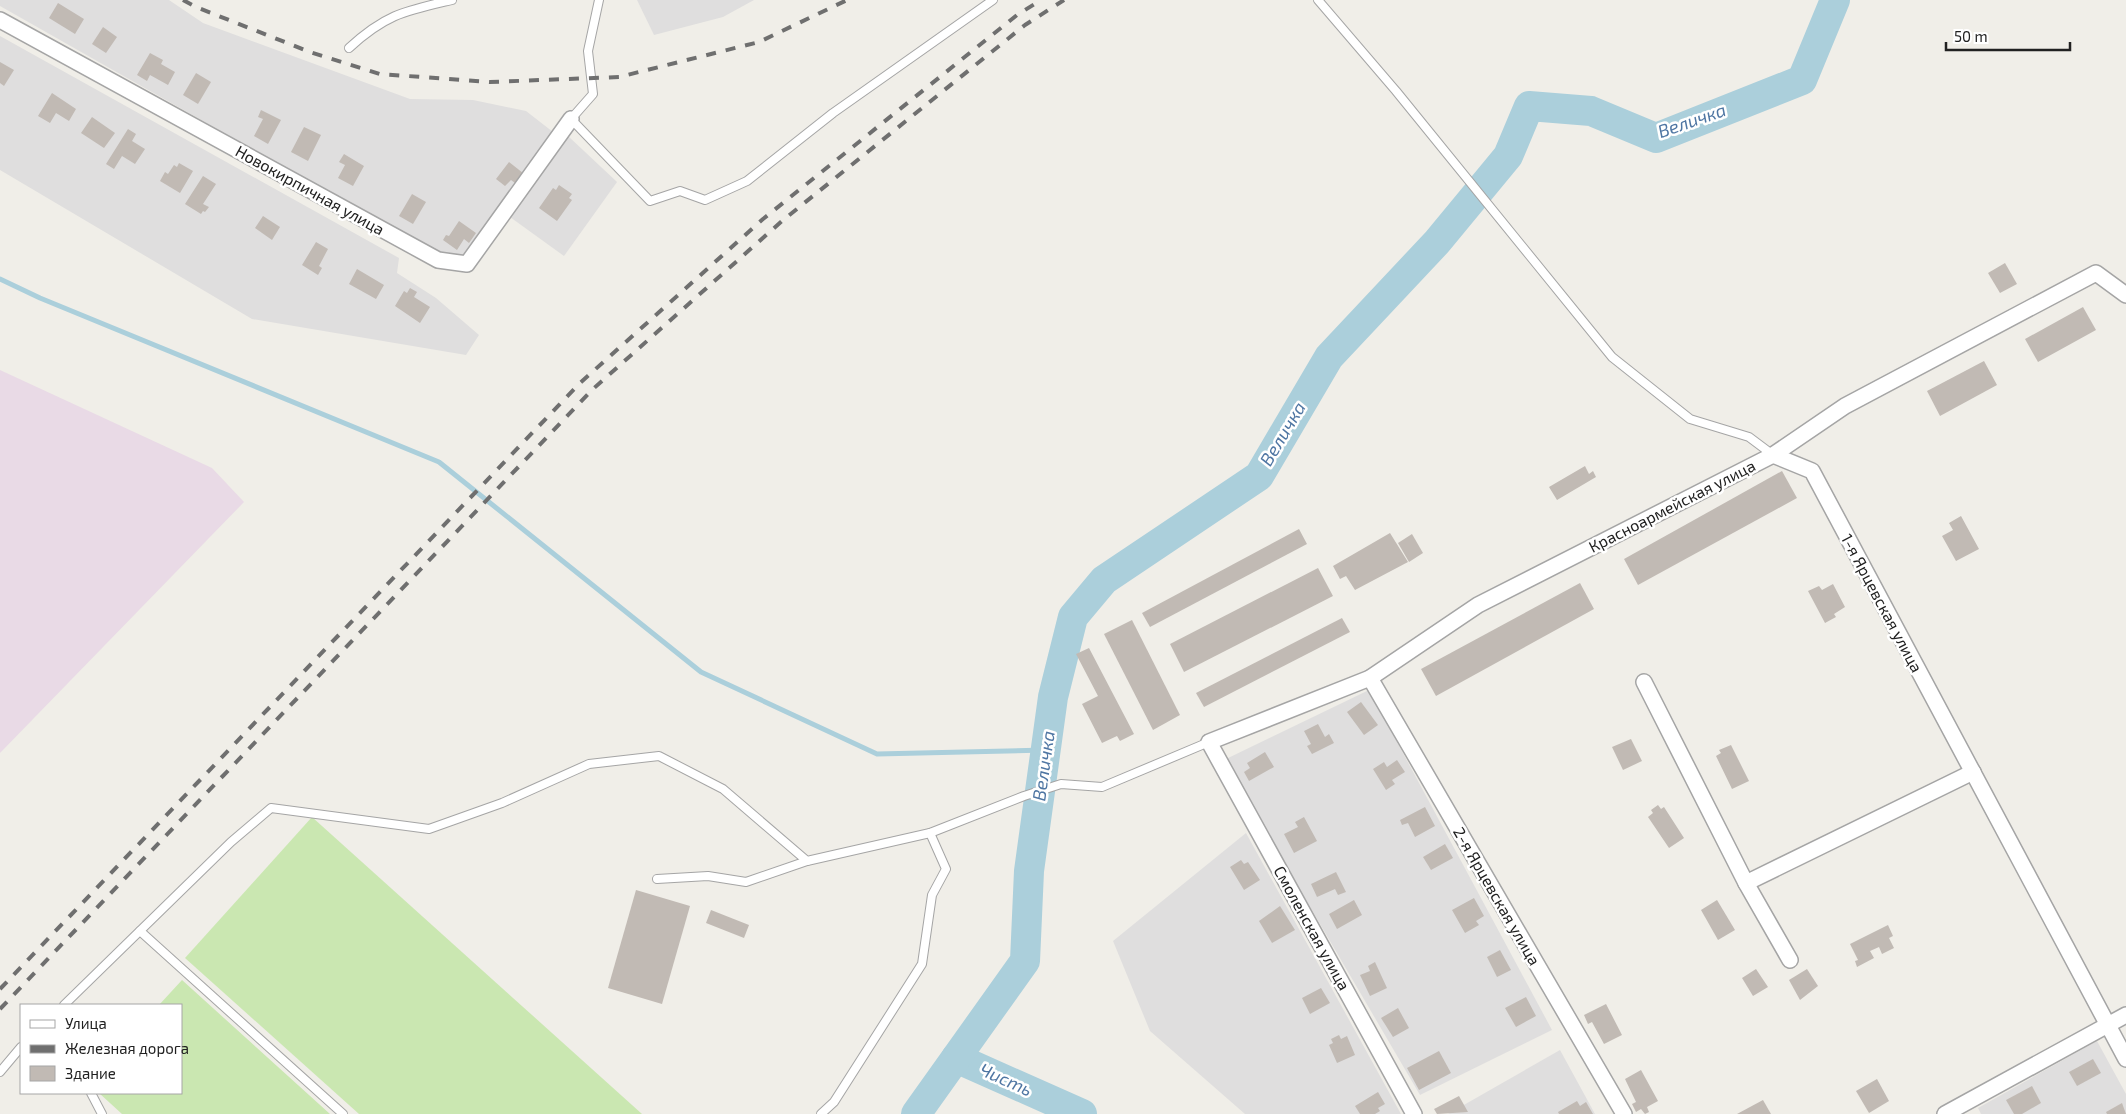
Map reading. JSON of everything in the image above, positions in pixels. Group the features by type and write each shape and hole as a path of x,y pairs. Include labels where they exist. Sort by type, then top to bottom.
{"street":[{"name":"Новокирпичная улица","path":"0,20 438,260 467,264 571,120"},
{"name":"Красноармейская улица","path":"1209,742 1370,678 1478,604 1773,455 1845,406 2096,273 2126,295"},
{"name":"1-я Ярцевская улица","path":"1773,455 1812,471 2126,1059"},
{"name":"2-я Ярцевская улица","path":"1370,678 1624,1114"},
{"path":"1644,682 1746,883 1790,960"},
{"name":"Смоленская улица","path":"1209,742 1414,1114"},
{"path":"1746,883 1973,772"},
{"path":"1944,1114 1962,1110 2126,1015"}],"lane":[{"path":"349,48 372,27 399,13 452,0"},
{"path":"599,0 588,51 593,94 571,120 650,201 680,191 705,200 747,181 833,113 993,0"},
{"path":"1318,0 1396,91 1612,357 1690,419 1749,437 1773,455"},
{"path":"657,879 708,876 746,882 807,861 930,832 1061,784 1102,787 1209,742"},
{"path":"65,1004 231,842 271,808 429,830 502,803 588,764 659,756 723,789 807,861"},
{"path":"820,1114 834,1102 922,964 932,895 946,869 930,832"},
{"path":"140,930 343,1114"},
{"path":"0,1072 20,1048"},
{"path":"92,1094 102,1114"}],"shaded area":[{"path":"0,0 169,0 203,23 410,99 473,100 526,111 553,132 467,257 434,252 0,6"},
{"path":"637,0 754,0 723,17 654,35"},
{"path":"0,36 399,258 397,273 436,298 479,335 466,355 252,319 0,170"},
{"path":"568,136 617,182 564,256 510,217"},
{"path":"0,370 212,468 244,502 0,753"},
{"path":"1369,690 1552,1030 1420,1095 1224,760"},
{"path":"1246,833 1401,1114 1245,1114 1150,1031 1113,941"},
{"path":"2097,1041 2126,1094 2126,1114 1981,1114 1978,1108"},
{"path":"1560,1050 1595,1114 1448,1114"}],"green space":[{"path":"312,817 642,1114 359,1114 185,958"},
{"path":"182,980 330,1114 122,1114 100,1094 182,1094 182,1004 160,1004"}],"building":[{"path":"58,3 84,19 75,34 49,18"},
{"path":"103,27 117,37 106,53 92,44"},
{"path":"150,53 163,60 161,64 175,72 168,85 150,75 147,81 137,75"},
{"path":"0,62 14,70 4,86 0,83"},
{"path":"196,73 211,82 198,104 183,95"},
{"path":"52,93 76,109 69,121 56,113 50,123 38,116"},
{"path":"261,110 281,120 268,144 254,136 263,119 258,117"},
{"path":"92,117 115,133 104,148 81,133"},
{"path":"304,127 321,135 308,161 291,152"},
{"path":"128,129 136,134 132,141 145,149 135,164 122,156 114,169 106,164"},
{"path":"344,154 364,166 353,186 338,178 345,165 339,162"},
{"path":"509,162 523,173 515,183 511,180 505,186 496,179"},
{"path":"179,163 193,171 180,193 160,181 165,172 168,174 174,165 177,167"},
{"path":"203,176 216,184 203,204 209,207 201,214 185,204"},
{"path":"559,185 572,194 569,198 572,200 557,221 539,208 553,188 556,190"},
{"path":"412,194 426,202 413,224 399,216"},
{"path":"263,216 280,227 272,240 255,228"},
{"path":"459,221 476,233 469,243 464,239 457,250 443,240 446,235 449,236"},
{"path":"316,242 328,249 319,266 322,268 318,275 302,265"},
{"path":"2005,263 2017,284 2000,293 1988,273"},
{"path":"357,269 384,285 376,299 349,284"},
{"path":"410,288 417,292 414,297 430,307 420,323 395,306 404,291 407,293"},
{"path":"2083,307 2096,330 2038,362 2025,339"},
{"path":"1984,361 1997,385 1940,416 1927,391"},
{"path":"1585,466 1589,474 1593,471 1596,477 1557,500 1549,487"},
{"path":"1782,471 1797,498 1638,585 1624,559"},
{"path":"1961,516 1979,549 1956,561 1942,536 1953,530 1949,523"},
{"path":"1299,529 1307,544 1150,627 1142,613"},
{"path":"1390,533 1408,562 1355,590 1346,576 1340,579 1333,566"},
{"path":"1412,534 1423,553 1409,562 1398,543"},
{"path":"1318,568 1333,596 1184,672 1170,644"},
{"path":"1580,583 1594,609 1436,696 1421,669"},
{"path":"1833,584 1845,607 1834,614 1836,617 1825,623 1808,591 1819,586 1822,590"},
{"path":"1342,618 1350,632 1204,707 1196,693"},
{"path":"1132,620 1180,715 1153,730 1104,634"},
{"path":"1089,648 1134,734 1120,741 1117,736 1102,743 1082,704 1098,696 1076,654"},
{"path":"1361,702 1378,725 1364,735 1347,712"},
{"path":"1318,724 1325,737 1329,734 1334,743 1312,754 1307,746 1311,744 1304,731"},
{"path":"1631,739 1642,761 1623,770 1612,747"},
{"path":"1731,745 1749,781 1732,789 1716,756 1721,753 1719,750"},
{"path":"1265,752 1274,767 1249,781 1244,772 1250,768 1247,763"},
{"path":"1397,760 1405,772 1392,780 1395,784 1386,790 1373,769 1384,762 1387,767"},
{"path":"1658,805 1661,809 1664,807 1684,838 1669,848 1648,817 1653,813 1651,810"},
{"path":"1425,807 1435,826 1415,837 1408,823 1402,825 1400,820"},
{"path":"1304,817 1317,841 1294,853 1284,834 1298,827 1295,822"},
{"path":"1445,844 1453,858 1431,870 1423,857"},
{"path":"1241,860 1244,864 1248,862 1260,880 1244,890 1230,867"},
{"path":"1336,872 1346,892 1338,895 1335,889 1317,897 1311,884"},
{"path":"636,890 690,906 662,1004 608,988"},
{"path":"1474,898 1484,916 1476,921 1479,925 1465,933 1452,910"},
{"path":"1354,900 1362,915 1337,929 1329,914"},
{"path":"1717,900 1735,930 1718,940 1701,910"},
{"path":"1280,906 1295,930 1272,943 1259,921"},
{"path":"711,910 749,925 744,938 706,923"},
{"path":"1888,925 1893,936 1889,938 1894,948 1882,954 1879,947 1870,951 1874,958 1857,967 1855,961 1858,960 1850,944"},
{"path":"1500,950 1511,970 1497,977 1487,957"},
{"path":"1375,962 1387,988 1370,996 1360,975 1370,971 1368,966"},
{"path":"1756,969 1768,987 1753,996 1742,978"},
{"path":"1807,969 1818,986 1800,1000 1789,980"},
{"path":"1321,988 1330,1003 1310,1014 1302,998"},
{"path":"1526,997 1536,1016 1516,1027 1505,1008"},
{"path":"1606,1004 1622,1035 1604,1044 1592,1022 1588,1024 1584,1015"},
{"path":"1398,1008 1409,1028 1393,1037 1381,1018"},
{"path":"1339,1035 1341,1039 1347,1036 1355,1055 1337,1063 1329,1045 1333,1043 1331,1039"},
{"path":"1439,1051 1451,1073 1419,1090 1407,1068"},
{"path":"2093,1059 2101,1073 2077,1086 2069,1072"},
{"path":"1641,1070 1658,1101 1647,1107 1649,1112 1645,1114 1641,1109 1636,1112 1632,1104 1636,1102 1625,1079"},
{"path":"1877,1079 1889,1101 1869,1113 1856,1091"},
{"path":"2032,1086 2041,1103 2022,1114 2014,1114 2006,1100"},
{"path":"1378,1092 1385,1104 1378,1108 1380,1111 1375,1114 1360,1114 1355,1106"},
{"path":"1459,1096 1468,1112 1437,1114 1434,1109"},
{"path":"1763,1100 1771,1114 1737,1114"},
{"path":"1577,1101 1580,1106 1586,1102 1593,1114 1559,1114 1558,1112"},
{"path":"2122,1103 2126,1114 2107,1114 2106,1112"}],"waterway":[{"name":"Величка","path":"916,1114 1025,961 1029,871 1053,697 1073,617 1104,580 1259,476 1329,357 1437,242 1508,156 1529,106 1591,111 1656,138 1802,80 1835,0"},
{"path":"0,279 40,298 439,462 701,672 877,754 1046,750"},
{"name":"Чисть","path":"956,1058 1082,1114"}],"railway":[{"path":"183,0 196,7 310,52 380,74 490,82 619,77 759,42 847,0"},
{"path":"0,989 580,383 763,219 1017,15 1041,0"},
{"path":"0,1009 593,389 782,221 1025,25 1064,0"}]}
